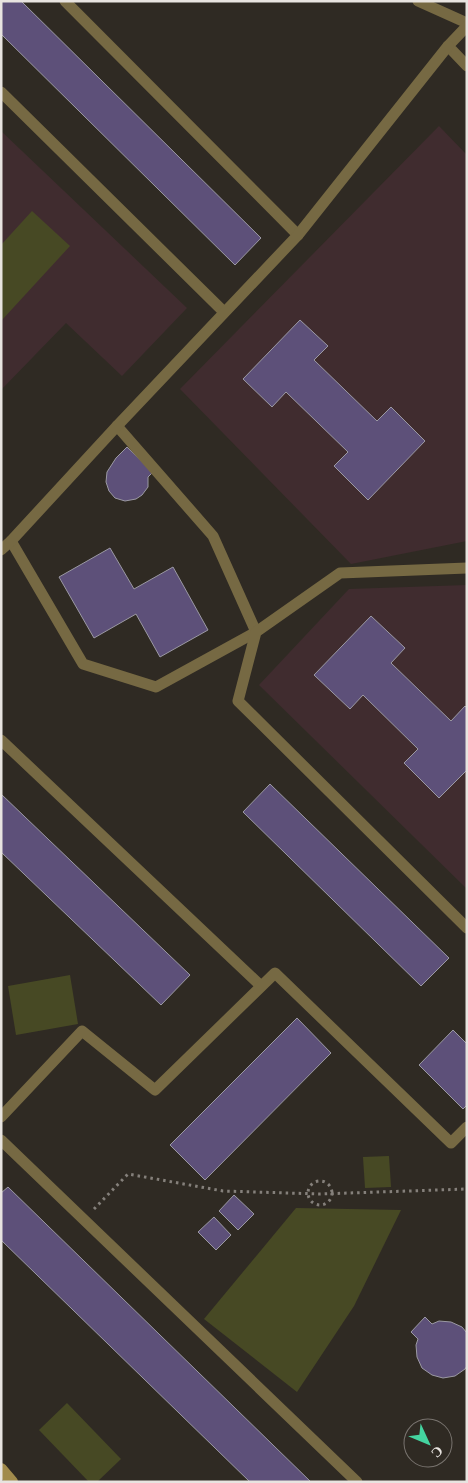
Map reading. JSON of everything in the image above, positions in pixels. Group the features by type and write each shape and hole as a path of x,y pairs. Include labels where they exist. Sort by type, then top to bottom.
{"main road":[{"path":"1,1469 12,1482"}],"lane":[{"path":"65,1 298,235"},
{"path":"1,550 298,235 448,46 467,25 418,1"},
{"path":"448,46 467,66"},
{"path":"1,92 224,312"},
{"path":"117,426 212,536 256,632 238,701 467,928"},
{"path":"11,541 83,664 156,687 256,632 340,573 467,568"},
{"path":"1,740 261,986"},
{"path":"1,1117 82,1031 155,1090 275,973 451,1143 467,1127"},
{"path":"1,1140 357,1482"}],"path":[{"path":"84,1219 128,1174 223,1191 332,1193 467,1190"},
{"path":"320,1181 330,1186 332,1193 329,1201 318,1204 311,1201 308,1193 310,1186 320,1181"}],"shaded area":[{"path":"439,126 467,155 467,541 351,564 180,389"},
{"path":"1,131 187,308 122,376 66,323 1,390"},
{"path":"467,585 467,889 259,685 349,589"}],"green space":[{"path":"32,211 70,246 2,320 1,245"},
{"path":"70,975 78,1024 16,1035 8,986"},
{"path":"389,1156 391,1187 365,1188 363,1157"},
{"path":"296,1208 401,1210 354,1306 297,1392 204,1319"},
{"path":"67,1403 121,1459 97,1482 89,1482 39,1430"}],"building":[{"path":"1,1 21,1 261,238 235,265 1,34"},
{"path":"300,320 328,346 314,360 377,421 391,407 425,441 368,500 334,466 348,452 286,392 272,407 243,379"},
{"path":"127,447 153,472 148,477 148,487 142,495 136,499 125,501 115,498 109,491 106,482 107,472 116,458"},
{"path":"110,548 134,589 173,567 208,630 160,657 136,614 94,638 59,577"},
{"path":"371,616 405,648 391,663 451,721 465,706 467,708 467,770 439,798 404,763 418,749 363,695 350,709 314,675"},
{"path":"270,784 449,958 421,986 243,812"},
{"path":"1,794 190,975 161,1005 1,852"},
{"path":"297,1018 331,1053 205,1180 170,1145"},
{"path":"453,1030 467,1044 467,1105 463,1109 419,1065"},
{"path":"8,1187 311,1482 250,1482 1,1240 1,1193"},
{"path":"234,1195 254,1214 238,1230 219,1211"},
{"path":"214,1217 231,1235 216,1250 198,1232"},
{"path":"425,1317 432,1324 439,1321 451,1322 462,1327 467,1333 467,1366 455,1376 443,1378 432,1375 422,1368 417,1357 416,1345 418,1339 411,1332"}]}
